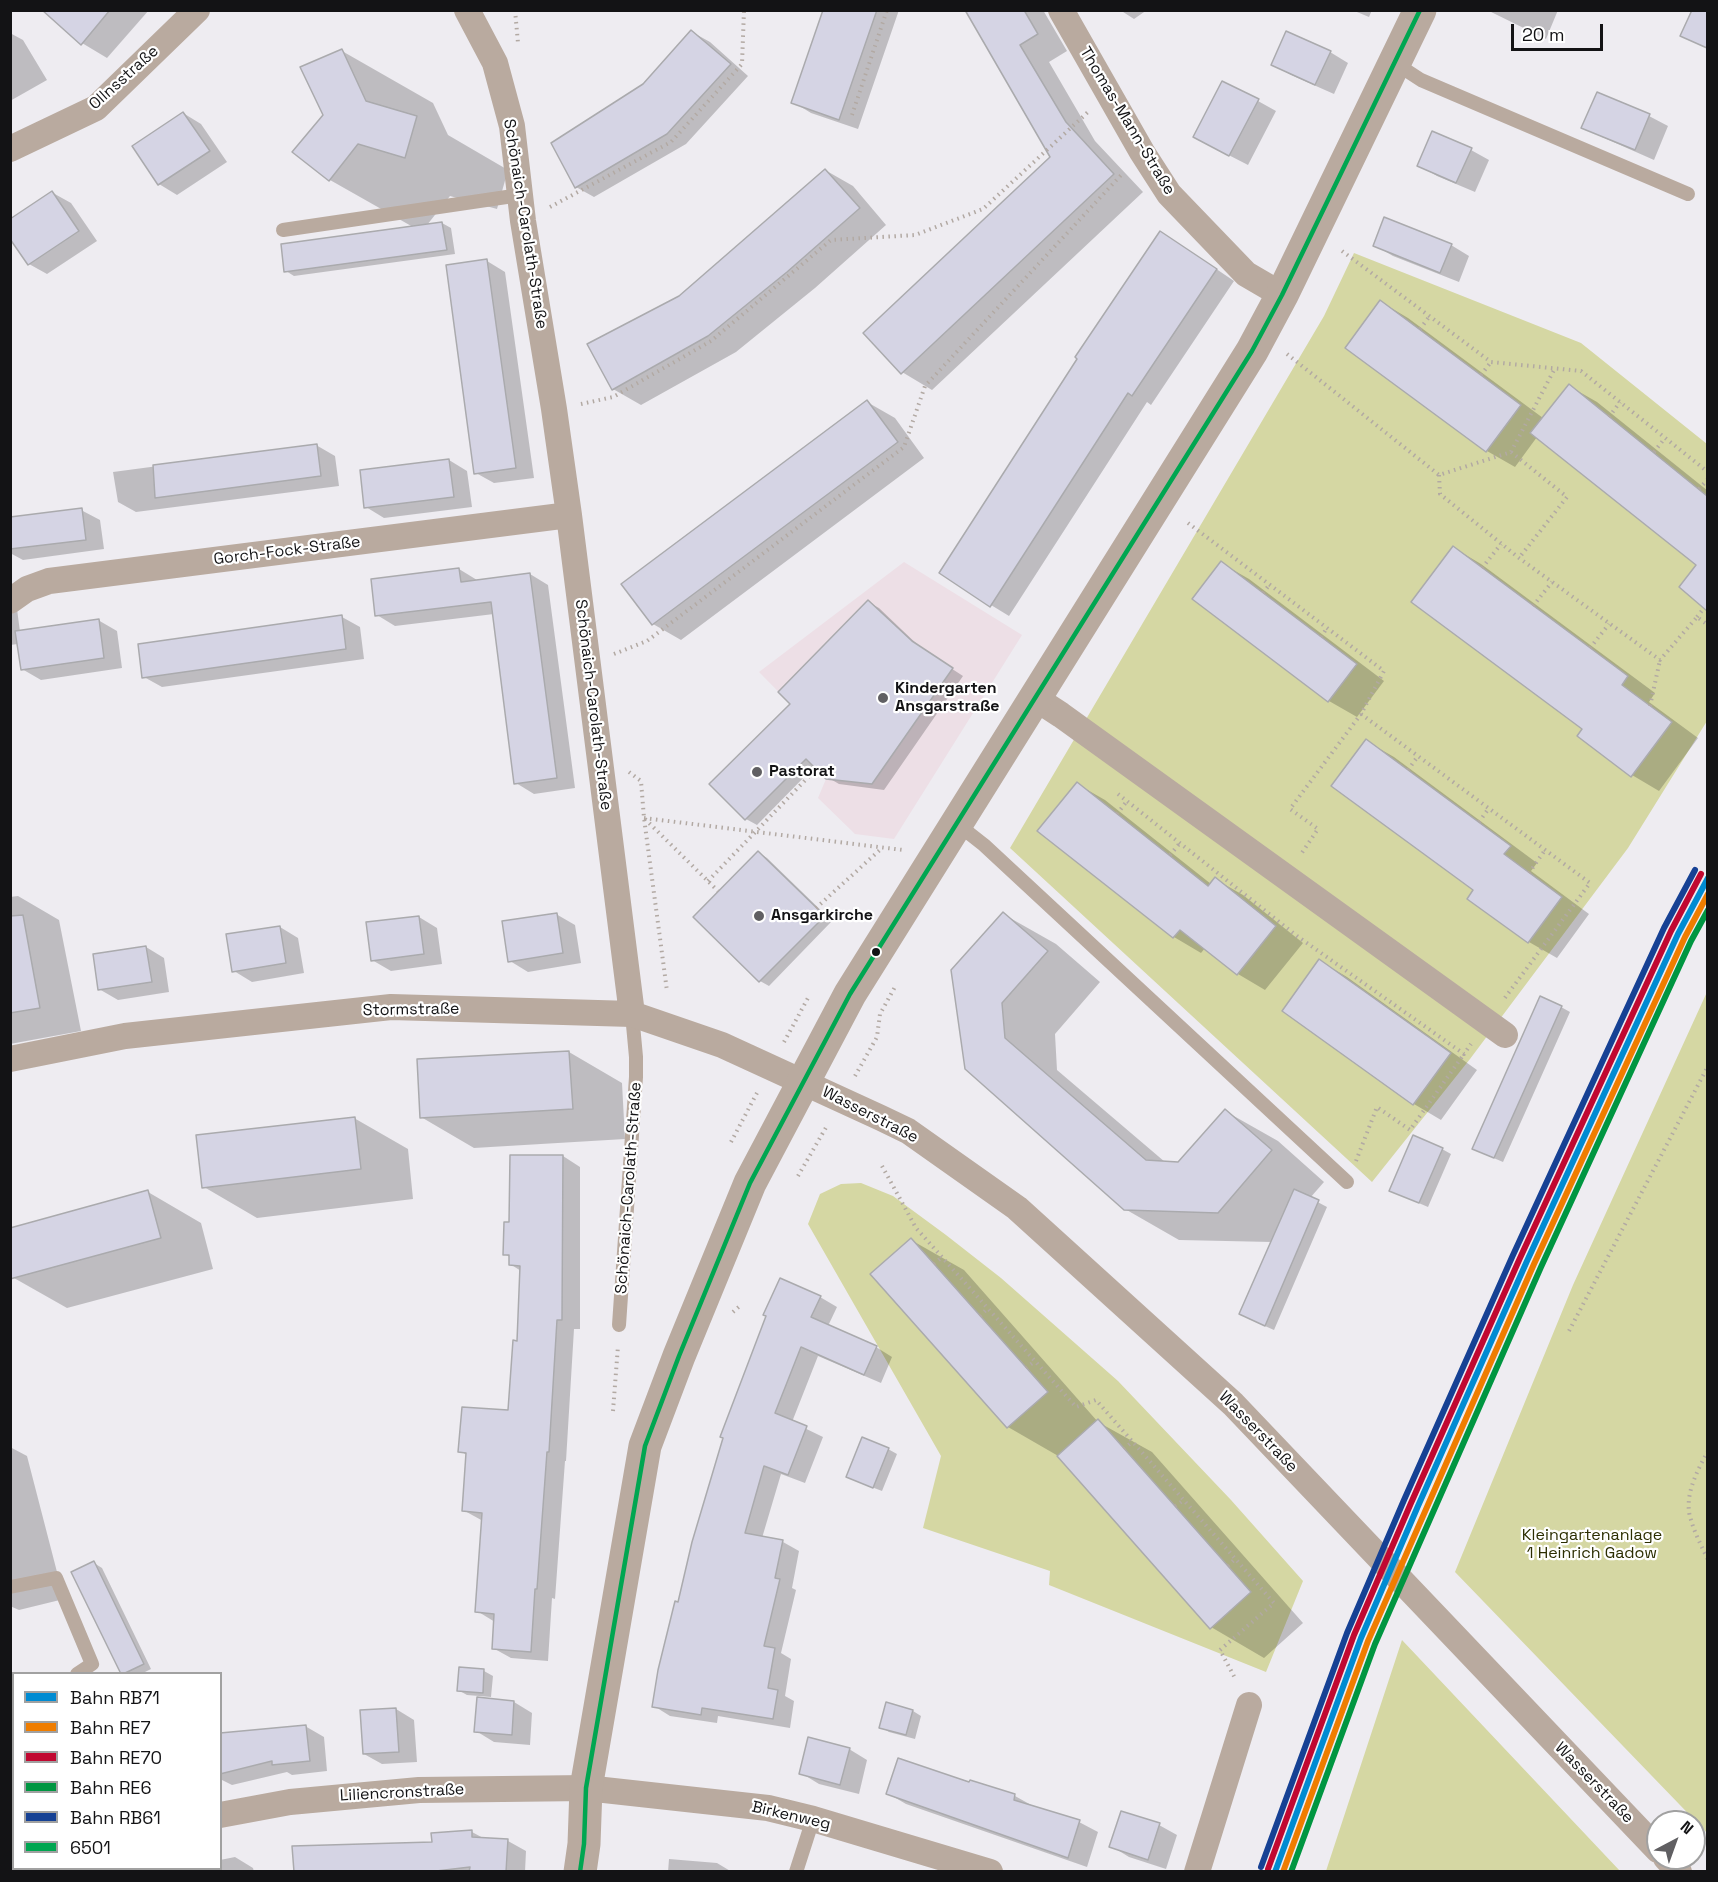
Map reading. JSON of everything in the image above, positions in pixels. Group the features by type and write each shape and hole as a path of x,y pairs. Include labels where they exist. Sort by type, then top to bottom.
{"street":[{"name":"Ollnsstraße","path":"10,149 96,108 197,10"},
{"name":"Thomas-Mann-Straße","path":"1061,10 1142,152 1169,194 1246,274 1282,295"},
{"path":"580,1872 584,1844 586,1788 645,1446 679,1356 750,1184 850,994 1246,360 1282,295 1420,10"},
{"name":"Schönaich-Carolath-Straße","path":"472,11 495,63 512,126 523,222 569,515 632,1014"},
{"name":"Gorch-Fock-Straße","path":"10,601 27,589 49,581 569,515"},
{"path":"1035,698 1496,1029"},
{"name":"Stormstraße","path":"10,1059 125,1036 392,1007 632,1014 722,1046 803,1082"},
{"name":"Wasserstraße","path":"803,1082 908,1131 1017,1208 1101,1283 1233,1404 1646,1837"},
{"path":"1197,1872 1249,1705"},
{"name":"Liliencronstraße","path":"222,1815 290,1802 419,1790 586,1788"},
{"name":"Birkenweg","path":"586,1788 768,1808 813,1819 990,1872"}],"lane":[{"path":"1395,63 1421,80 1688,194"},
{"path":"283,230 520,195"},
{"path":"956,823 984,844 1347,1182"},
{"name":"Schönaich-Carolath-Straße","path":"620,1325 636,1077 632,1014"},
{"path":"10,1587 56,1578 92,1664 80,1672"},
{"path":"796,1872 813,1819"}],"path":[{"path":"523,222 671,142 742,64 744,10"},
{"path":"852,115 887,10"},
{"path":"554,410 613,397 711,341 831,240 915,235 983,209 1109,93"},
{"path":"588,663 647,641 904,447 925,386 1142,152"},
{"path":"1342,251 1491,362 1581,371 1707,472"},
{"path":"1420,330 1429,316"},
{"path":"1287,354 1439,475 1440,494 1519,558 1660,660"},
{"path":"1481,375 1491,362"},
{"path":"1439,475 1511,452 1554,370"},
{"path":"1609,417 1620,402"},
{"path":"1654,452 1665,438"},
{"path":"1511,452 1567,497 1519,558"},
{"path":"1699,489 1707,479"},
{"path":"1188,523 1384,671 1361,714 1290,809 1318,830 1264,909"},
{"path":"1482,568 1501,544"},
{"path":"1533,606 1552,582"},
{"path":"1263,593 1270,584"},
{"path":"1650,706 1660,660 1704,608"},
{"path":"1696,616 1707,625"},
{"path":"1590,648 1609,624"},
{"path":"1321,636 1327,628"},
{"path":"1347,1182 1377,1107 1410,1130 1464,1054 1496,1029 1590,883 1361,714"},
{"path":"599,751 641,781 667,991"},
{"path":"1408,770 1418,756"},
{"path":"708,881 816,769"},
{"path":"1110,788 1247,899 1464,1054"},
{"path":"1117,814 1127,801"},
{"path":"1479,822 1489,808"},
{"path":"644,818 903,850"},
{"path":"644,818 718,891"},
{"path":"1170,855 1179,843"},
{"path":"816,908 883,848"},
{"path":"1529,873 1545,850"},
{"path":"1359,987 1362,982"},
{"path":"1415,1028 1419,1022"},
{"path":"1569,1331 1707,1066"},
{"path":"882,1166 916,1228 1076,1407 1096,1400 1274,1603 1220,1650 1249,1705"},
{"path":"934,1264 942,1257"},
{"path":"980,1316 988,1308"},
{"path":"613,1412 620,1325"},
{"path":"1026,1368 1035,1361"},
{"path":"1124,1449 1133,1441"},
{"path":"1707,1451 1695,1477 1689,1501 1690,1518 1707,1560"},
{"path":"1175,1506 1184,1500"},
{"path":"1228,1566 1235,1560"}],"shaded area":[{"name":"Kindergarten Ansgarstraße","path":"904,562 1022,635 894,839 855,834 818,798 826,779 806,759 825,739 759,672"}],"green space":[{"path":"1354,253 1581,343 1707,444 1707,721 1628,848 1470,1059 1372,1182 1010,848 1324,316"},
{"name":"Kleingartenanlage 1 Heinrich Gadow","path":"1707,992 1707,1833 1706,1810 1685,1810 1455,1572 1573,1285"},
{"path":"861,1183 893,1196 946,1235 1001,1278 1118,1381 1231,1500 1303,1581 1266,1672 1049,1585 1050,1571 923,1528 941,1456 808,1224 820,1194 841,1184"},
{"path":"1402,1640 1620,1871 1326,1871"}],"building":[{"path":"42,10 110,10 81,45"},
{"path":"823,10 877,10 839,120 791,103"},
{"path":"965,10 1024,10 1038,34 1020,45 1066,122 1114,174 901,374 863,333 1050,157"},
{"path":"1692,10 1707,10 1707,48 1680,36"},
{"path":"691,30 731,64 667,134 575,188 551,143 643,84"},
{"path":"1286,31 1331,51 1315,85 1271,65"},
{"path":"342,49 366,101 417,116 405,158 358,144 329,181 292,152 323,115 300,67"},
{"path":"1222,81 1259,99 1229,156 1193,137"},
{"path":"1597,92 1650,114 1635,150 1581,128"},
{"path":"183,112 210,151 158,185 132,146"},
{"path":"1432,131 1472,148 1456,183 1417,166"},
{"path":"825,169 860,208 787,272 708,336 612,390 587,344 679,296"},
{"path":"52,191 79,231 28,265 10,239 10,219"},
{"path":"1384,217 1452,244 1440,273 1373,246"},
{"path":"442,222 447,250 284,272 281,244"},
{"path":"1160,231 1217,269 1132,396 1128,393 990,607 939,573 1077,359 1075,357"},
{"path":"487,259 516,468 474,474 446,265"},
{"path":"1380,300 1521,405 1486,452 1345,348"},
{"path":"1569,384 1707,496 1707,611 1679,587 1696,565 1530,433"},
{"path":"867,400 898,442 652,625 621,584"},
{"path":"317,444 321,476 155,498 153,465"},
{"path":"449,459 454,497 364,508 360,470"},
{"path":"82,508 86,540 10,549 10,517"},
{"path":"1453,546 1628,676 1622,685 1672,722 1631,777 1577,736 1582,729 1411,602"},
{"path":"1221,561 1357,664 1328,702 1192,599"},
{"path":"459,568 461,582 530,573 557,778 514,784 491,602 375,616 371,579"},
{"path":"868,600 912,641 953,668 872,784 826,779 806,759 745,820 709,784 790,704 778,692"},
{"path":"342,615 346,649 142,678 138,644"},
{"path":"99,619 104,658 21,670 15,631"},
{"path":"1366,739 1511,846 1504,854 1562,897 1528,943 1467,899 1473,890 1331,786"},
{"path":"1077,782 1208,886 1215,877 1276,926 1237,975 1180,930 1173,938 1037,831"},
{"name":"Ansgarkirche","path":"758,851 825,916 759,982 693,917"},
{"path":"1003,912 1048,951 1002,1003 1005,1038 1146,1160 1178,1162 1225,1109 1272,1150 1218,1213 1124,1210 965,1069 951,970"},
{"path":"557,913 563,953 508,962 502,921"},
{"path":"23,915 40,1008 10,1013 10,916"},
{"path":"419,916 424,954 371,961 366,922"},
{"path":"280,926 286,963 232,972 226,934"},
{"path":"146,946 152,982 98,990 93,954"},
{"path":"1319,959 1451,1053 1413,1105 1282,1011"},
{"path":"1540,996 1562,1006 1494,1158 1472,1149"},
{"path":"569,1051 573,1109 420,1118 417,1059"},
{"path":"355,1117 361,1169 202,1188 196,1135"},
{"path":"1413,1135 1443,1148 1419,1203 1389,1191"},
{"path":"510,1155 563,1155 562,1320 557,1320 549,1452 547,1452 531,1652 492,1649 494,1614 475,1612 482,1513 462,1511 466,1453 458,1452 462,1407 508,1410 513,1340 517,1341 520,1266 509,1265 509,1255 503,1255 504,1222 509,1222"},
{"path":"1294,1189 1319,1200 1265,1326 1239,1314"},
{"path":"148,1190 161,1238 10,1279 10,1228"},
{"path":"911,1238 1048,1392 1007,1428 870,1274"},
{"path":"780,1278 821,1296 811,1317 877,1346 864,1375 801,1347 775,1413 807,1426 788,1475 764,1466 745,1533 783,1540 775,1578 780,1579 764,1646 775,1648 768,1688 778,1690 773,1719 702,1708 701,1715 652,1707 658,1670 675,1601 678,1602 692,1542 723,1438 720,1437 766,1316 763,1315"},
{"path":"1098,1419 1251,1592 1210,1629 1057,1456"},
{"path":"862,1437 889,1448 873,1488 846,1477"},
{"path":"94,1561 144,1664 127,1672 120,1672 71,1572"},
{"path":"459,1667 484,1669 483,1693 457,1691"},
{"path":"477,1697 514,1701 512,1735 474,1732"},
{"path":"886,1702 913,1710 906,1735 879,1728"},
{"path":"396,1708 399,1752 363,1754 360,1710"},
{"path":"306,1725 310,1761 272,1765 272,1761 222,1774 222,1733"},
{"path":"808,1737 850,1748 840,1785 799,1774"},
{"path":"898,1758 969,1782 970,1780 1015,1794 1014,1800 1080,1820 1068,1858 886,1794"},
{"path":"1121,1811 1160,1823 1148,1860 1109,1847"},
{"path":"472,1830 472,1837 508,1839 506,1872 469,1872 470,1867 428,1872 294,1872 292,1846 432,1842 431,1833"}],"rail line":[{"name":"RB61","path":"1261,1867 1347,1633 1404,1500 1513,1255 1664,928 1695,870"},
{"name":"RE70","path":"1268,1869 1354,1635 1411,1503 1520,1258 1671,931 1701,874"},
{"name":"RB71","path":"1275,1872 1361,1638 1418,1506 1527,1261 1678,934 1708,878"},
{"name":"RE7","path":"1283,1872 1368,1641 1534,1264 1685,937 1708,894"},
{"name":"RE6","path":"1291,1872 1375,1644 1541,1267 1691,941 1708,910"}],"transit line":[{"name":"6501","path":"580,1872 584,1844 586,1788 645,1446 750,1183 850,994 1252,351 1282,295 1420,10"}],"place":[{"name":"Kindergarten Ansgarstraße","path":"883,698"},
{"name":"Pastorat","path":"757,772"},
{"name":"Ansgarkirche","path":"759,916"}]}
